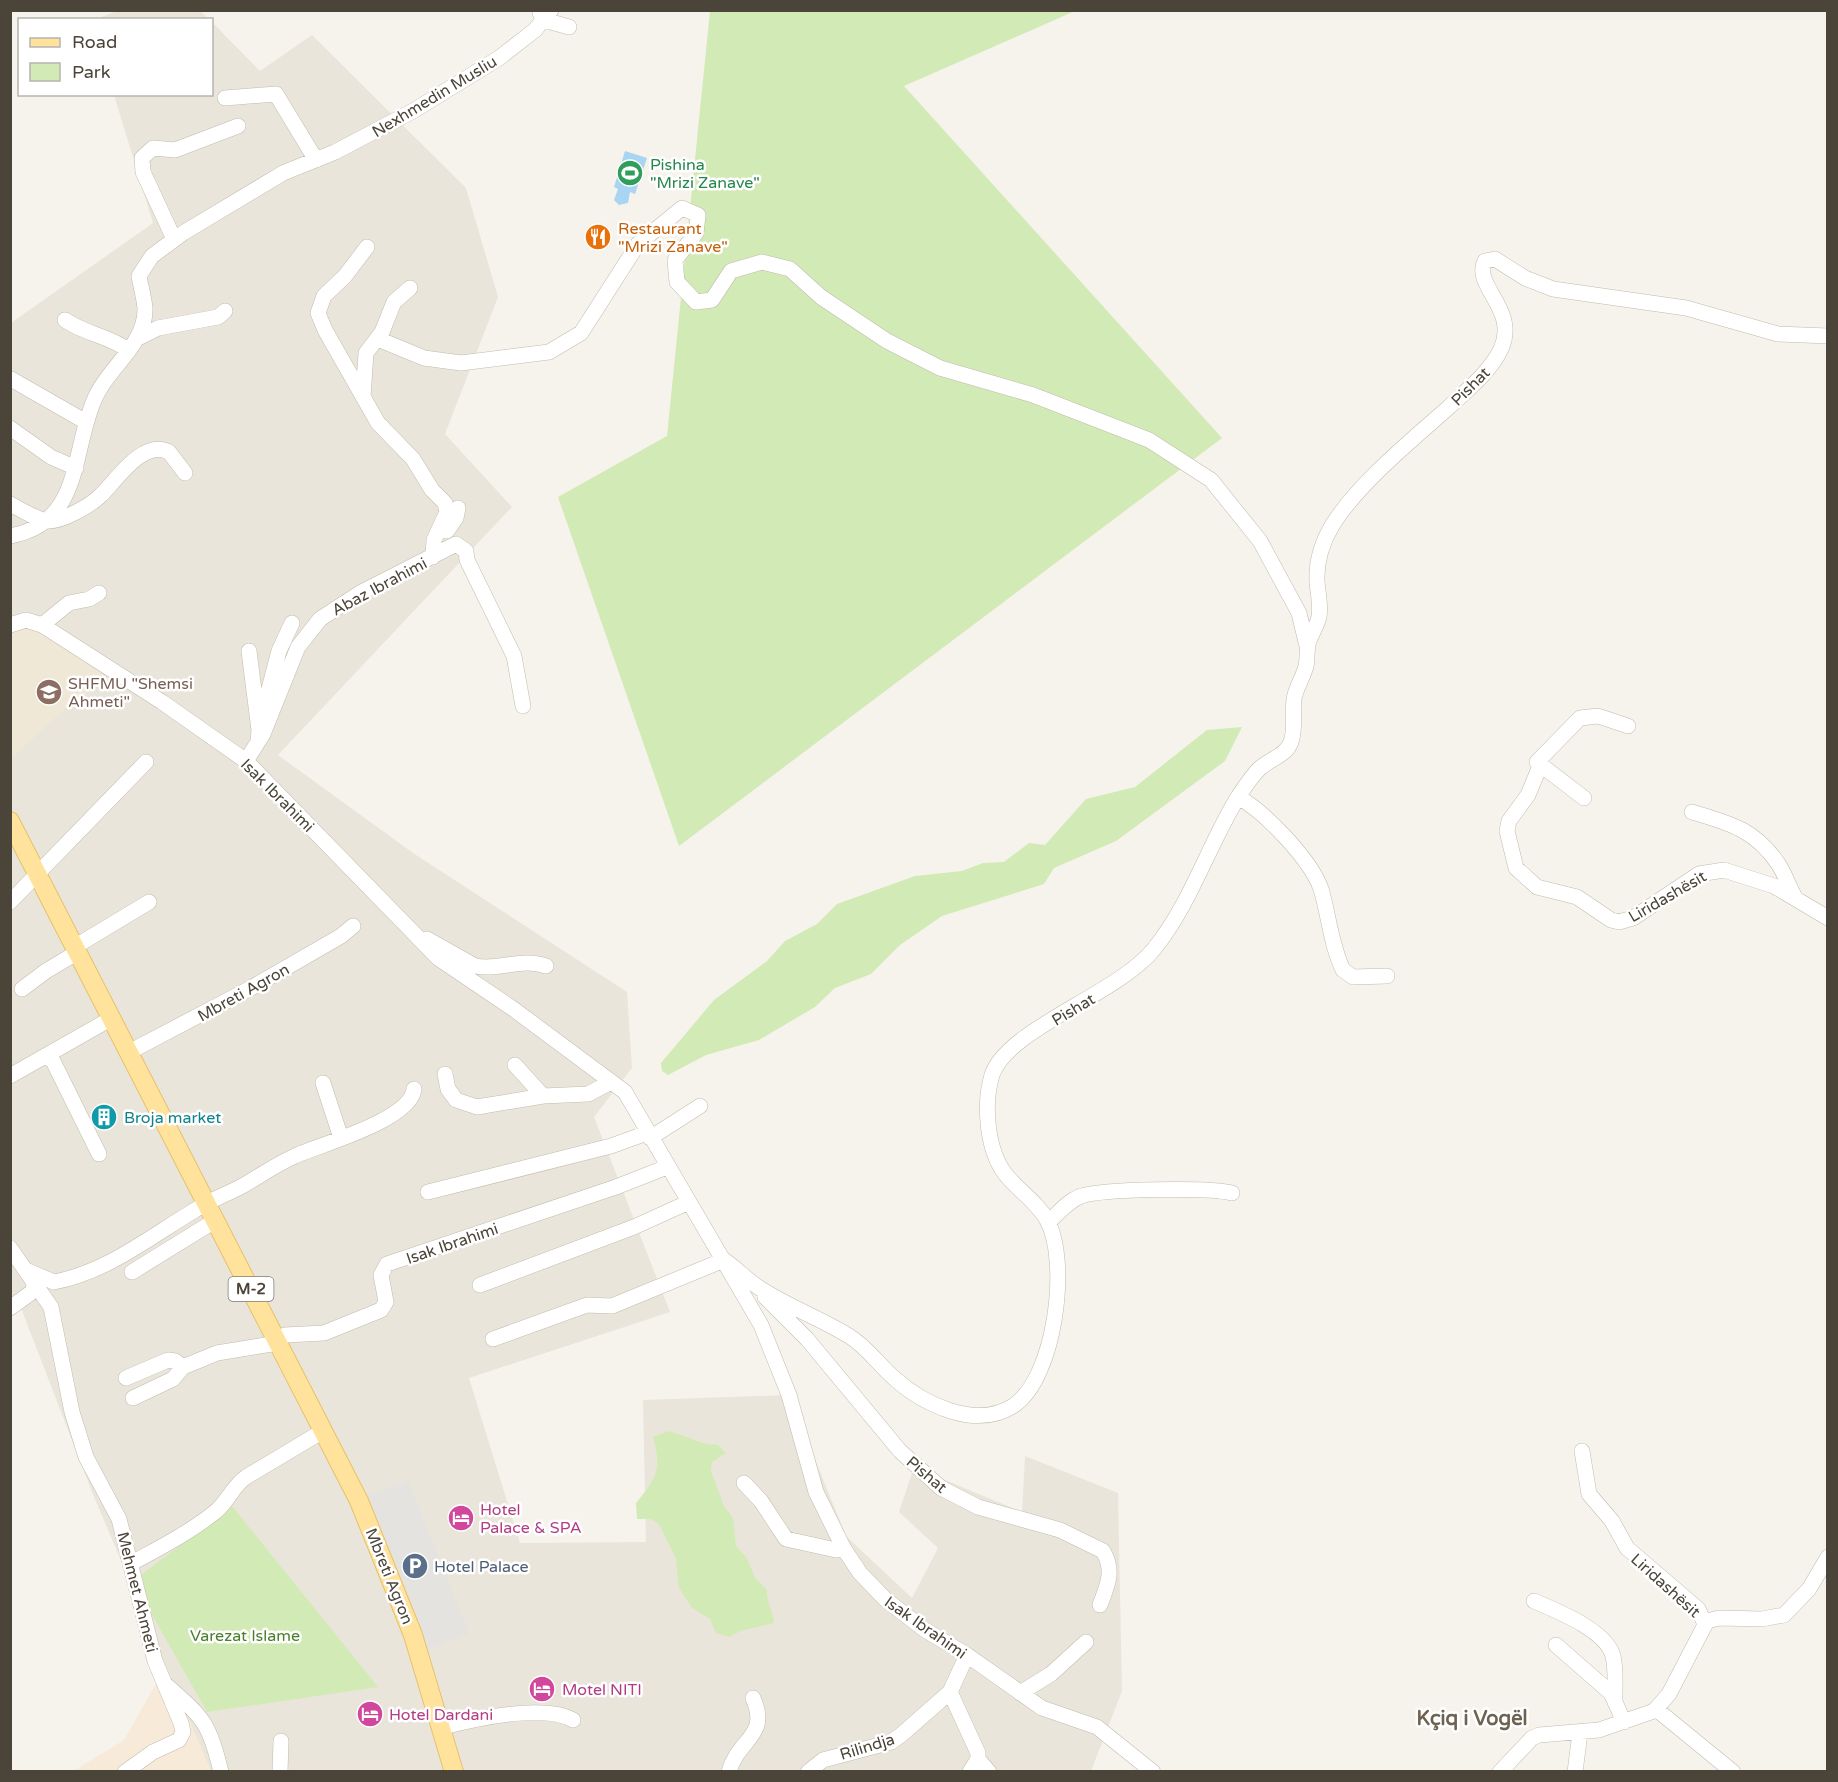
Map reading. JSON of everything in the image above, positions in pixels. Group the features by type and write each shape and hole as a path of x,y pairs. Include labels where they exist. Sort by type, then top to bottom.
{"main road":[{"name":"Mbreti Agron","path":"10,821 15,844 38,875 77,949 359,1501 394,1585 443,1727 454,1772"}],"street":[{"name":"Nexhmedin Musliu","path":"133,345 145,307 139,276 152,256 174,239 283,172 367,137 499,58 535,30 544,14 568,27"},
{"path":"225,98 276,94 316,160"},
{"path":"174,239 143,172 142,158 153,148 175,150 238,126"},
{"path":"378,339 424,358 461,363 549,352 581,333 638,244 682,208 698,215 696,233 675,260 677,282 696,302 712,300 731,271 762,262 790,269 821,297 887,341 940,368 1033,395 1112,424 1149,440 1211,480 1260,541 1299,613 1307,646"},
{"name":"Abaz Ibrahimi","path":"367,247 345,276 324,296 318,313 325,330 378,423 413,459 432,490 445,503 447,512 434,540 433,557"},
{"name":"Pishat","path":"758,1287 853,1338 891,1376 925,1400 963,1414 1000,1412 1010,1408 1030,1390 1042,1367 1052,1336 1057,1269 1049,1222 1006,1175 994,1156 989,1105 994,1071 1014,1046 1114,984 1153,950 1186,900 1238,797 1258,770 1282,754 1290,744 1295,696 1307,664 1307,646 1319,616 1318,562 1333,525 1365,487 1482,375 1501,349 1504,320 1497,300 1483,278 1482,268 1485,261 1495,259 1525,278 1553,290 1686,308 1778,334 1827,336"},
{"path":"364,400 364,360 378,339 394,302 410,288"},
{"name":"Nexhmedin Musliu","path":"10,536 39,528 69,492 86,422 103,381 133,345 158,328 218,316 225,311"},
{"path":"65,320 86,331 133,345"},
{"path":"11,379 86,422"},
{"path":"10,428 51,457 76,468"},
{"name":"Nexhmedin Musliu","path":"47,521 94,501 130,463 154,450 169,452 185,473"},
{"path":"10,504 47,521"},
{"name":"Abaz Ibrahimi","path":"433,557 456,518 458,508"},
{"name":"Abaz Ibrahimi","path":"246,761 258,741 298,647 315,624 328,612 360,593 456,543 464,547 467,560 514,656 523,706"},
{"path":"10,625 26,621 42,625 69,603 89,599 99,593"},
{"path":"258,725 279,651 292,623"},
{"name":"Isak Ibrahimi","path":"42,625 162,702 246,761 438,958 512,1008 625,1092 667,1167 753,1308 772,1348 789,1395 816,1492 844,1549 860,1574 885,1599 925,1630 967,1655 1042,1708 1097,1727 1153,1772"},
{"path":"249,651 258,741"},
{"name":"Liridashësit","path":"1628,726 1598,716 1580,718 1537,762 1540,766 1528,795 1509,821 1507,831 1516,868 1537,886 1577,897 1616,922 1633,918 1699,874 1713,870 1741,873 1774,886 1827,918"},
{"path":"10,902 146,762"},
{"path":"1540,766 1584,798"},
{"path":"1238,797 1266,820 1311,866 1321,892 1343,970 1353,977 1387,976"},
{"path":"1692,812 1734,824 1758,841 1778,865 1796,899"},
{"path":"22,989 77,949 149,902"},
{"name":"Mbreti Agron","path":"129,1052 251,988 341,936 353,926"},
{"name":"Isak Ibrahimi","path":"406,927 475,966 483,968 534,963 546,966"},
{"path":"10,1076 112,1018"},
{"path":"50,1055 99,1154"},
{"path":"515,1065 543,1096"},
{"path":"445,1074 451,1094 463,1105 483,1107 543,1096 588,1094 612,1082"},
{"path":"323,1083 341,1138"},
{"path":"10,1308 32,1292 32,1278 54,1282 79,1276 152,1239 207,1203 294,1156 366,1128 404,1107 414,1095 414,1089"},
{"path":"428,1192 649,1135 700,1106"},
{"name":"Isak Ibrahimi","path":"277,1340 289,1334 324,1333 381,1310 386,1302 381,1275 387,1264 616,1187 667,1167"},
{"path":"1049,1222 1068,1204 1089,1194 1206,1190 1232,1194"},
{"path":"480,1285 634,1227 689,1202"},
{"path":"132,1272 216,1220"},
{"name":"Mehmet Ahmeti","path":"10,1248 51,1307 72,1412 86,1457 103,1493 119,1519 155,1661 181,1724 182,1737 153,1752 125,1772"},
{"path":"493,1339 587,1305 612,1306 723,1260"},
{"name":"Pishat","path":"723,1260 758,1287 807,1339 900,1450 941,1488 978,1507 1060,1530 1103,1551 1110,1567 1110,1574 1100,1605"},
{"path":"133,1398 173,1379 183,1367 230,1349 277,1340"},
{"path":"126,1378 168,1360 183,1367"},
{"path":"130,1564 171,1542 218,1511 236,1484 323,1431"},
{"name":"Liridashësit","path":"1582,1451 1589,1494 1612,1521 1627,1548 1698,1609 1705,1623"},
{"path":"744,1483 757,1495 786,1539 836,1550 844,1549"},
{"name":"Liridashësit","path":"1656,1709 1673,1688 1705,1623 1713,1619 1762,1619 1784,1615 1809,1588 1827,1557"},
{"path":"1534,1601 1591,1630 1610,1647 1614,1663 1615,1698 1624,1722"},
{"path":"1020,1693 1051,1674 1086,1642"},
{"path":"1556,1645 1615,1698"},
{"name":"Rilindja","path":"808,1772 816,1763 830,1757 891,1742 950,1692 967,1655"},
{"path":"164,1683 201,1716 211,1732 221,1772"},
{"path":"950,1692 978,1753 974,1765 989,1772"},
{"path":"729,1772 736,1754 758,1728 759,1714 753,1698"},
{"path":"1500,1772 1532,1738 1545,1734 1580,1733 1624,1722 1656,1709 1732,1772"},
{"path":"443,1727 491,1718 546,1712 573,1720"},
{"path":"1575,1772 1580,1733"},
{"path":"280,1772 281,1741"}],"shaded area":[{"path":"117,11 200,11 208,18 99,18"},
{"path":"213,23 260,71 312,35 466,188 498,297 445,434 512,507 278,755 413,853 627,992 632,1068 594,1117 670,1312 469,1378 520,1543 646,1542 643,1400 789,1395 846,1536 912,1598 938,1548 899,1512 914,1467 1022,1512 1025,1456 1118,1493 1122,1691 1091,1771 210,1771 92,1492 19,1303 11,1309 11,323 153,223 114,96 213,96"},
{"name":"SHFMU \"Shemsi Ahmeti\"","path":"29,626 89,661 106,679 68,706 11,759 11,632 19,627"},
{"name":"Hotel Palace","path":"408,1480 469,1633 423,1652 361,1498"},
{"path":"166,1666 210,1768 205,1772 72,1772 124,1740"}],"green space":[{"path":"710,11 1075,11 904,86 1222,438 679,846 558,497 667,436"},
{"path":"1242,727 1225,761 1116,841 1054,868 1044,884 942,916 900,945 871,974 835,988 815,1007 759,1040 706,1055 668,1075 662,1071 661,1063 714,1000 767,961 785,941 817,924 837,904 915,876 962,871 983,863 1004,862 1029,843 1045,845 1086,799 1135,787 1207,730"},
{"path":"669,1431 706,1444 718,1445 726,1453 712,1462 711,1471 724,1506 733,1518 736,1546 747,1558 755,1578 767,1590 774,1623 740,1631 730,1637 716,1633 710,1619 692,1608 679,1588 676,1559 659,1524 650,1519 637,1519 636,1503 649,1487 656,1473 657,1457 653,1437"},
{"name":"Varezat Islame","path":"232,1506 378,1687 207,1712 133,1581"}],"water":[{"name":"Pishina \"Mrizi Zanave\"","path":"625,151 647,158 635,194 630,192 628,203 619,205 614,200 618,189 614,187"}],"place":[{"name":"Pishina \"Mrizi Zanave\"","path":"630,173"},
{"name":"Restaurant \"Mrizi Zanave\"","path":"598,237"},
{"name":"SHFMU \"Shemsi Ahmeti\"","path":"49,692"},
{"name":"Broja market","path":"104,1117"},
{"name":"Hotel Palace & SPA","path":"461,1518"},
{"name":"Hotel Palace","path":"415,1566"},
{"name":"Motel NITI","path":"542,1689"},
{"name":"Hotel Dardani","path":"370,1714"}],"district":[{"name":"Kçiq i Vogël","path":"1472,1718"}]}
